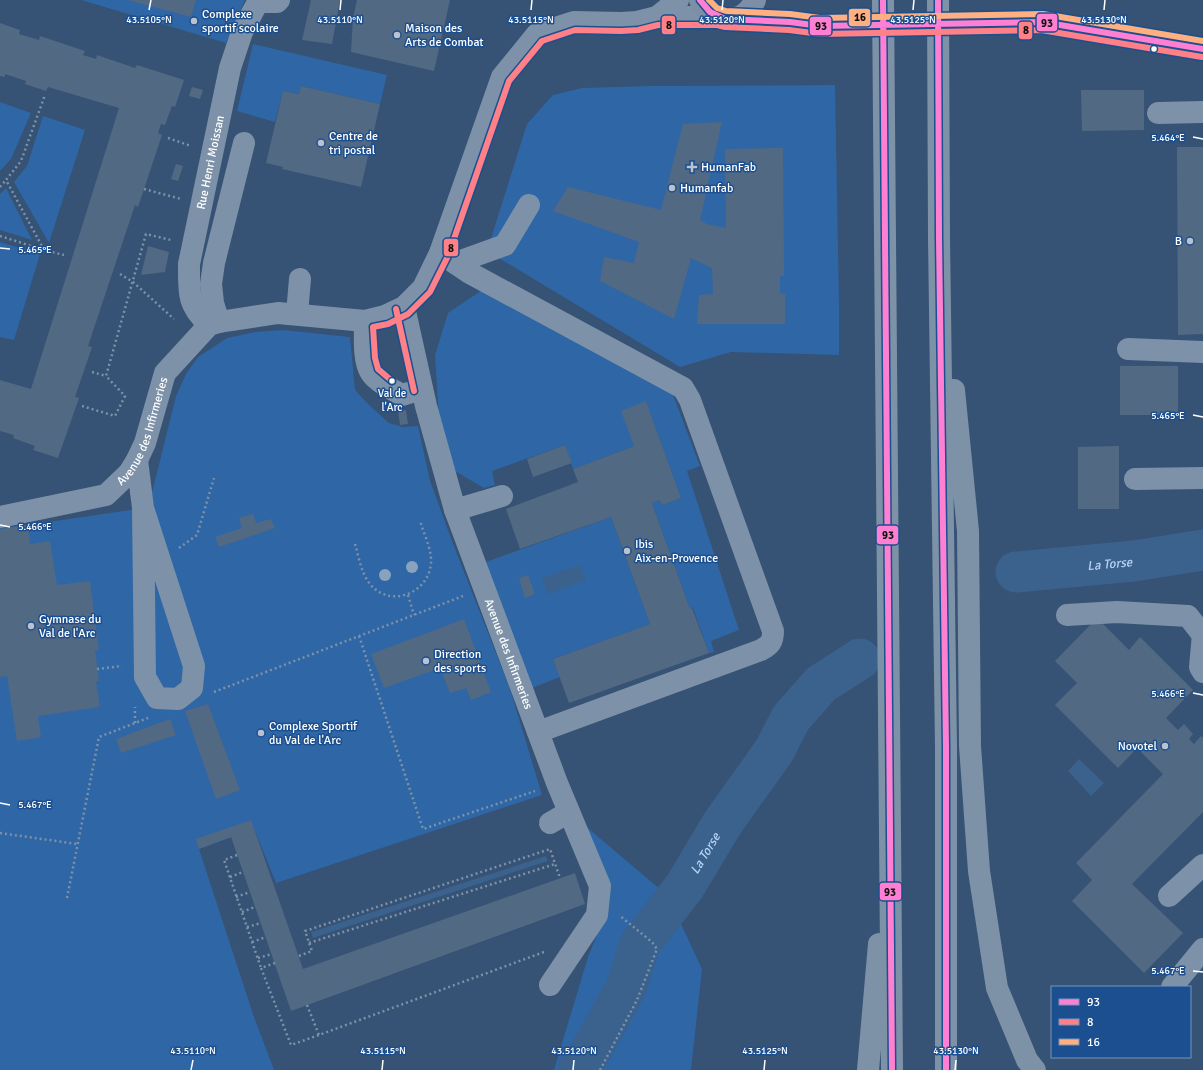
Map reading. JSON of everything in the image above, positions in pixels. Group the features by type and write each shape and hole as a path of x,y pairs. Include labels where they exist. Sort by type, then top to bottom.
{"highway":[{"path":"883,0 892,1070"},
{"path":"938,0 939,238 946,747 946,1070"},
{"path":"939,238 968,532 970,746 979,871 997,988 1027,1060 1035,1070"},
{"path":"868,1070 890,820"}],"main road":[{"path":"700,0 710,13 725,18 790,22 820,26 1042,22 1203,49"},
{"path":"725,18 740,16 748,11 755,0"},
{"path":"760,0 790,22"}],"street":[{"path":"657,18 678,0"},
{"name":"Rue Henri Moissan","path":"214,324 199,315 189,294 189,264 230,68 242,32 265,1"},
{"path":"244,143 214,263 211,284 214,324 278,313 365,321 385,316 404,307 423,288 448,258 502,77 537,34 574,22 636,22 657,18 725,18"},
{"path":"1158,113 1203,112"},
{"path":"448,258 505,245 529,205"},
{"path":"448,258 468,272 683,388 690,400 774,631 770,646 761,650 538,732"},
{"path":"297,314 300,279"},
{"name":"Avenue des Infirmeries","path":"404,307 422,389 455,510 557,783 600,886 597,915 550,985"},
{"path":"365,321 367,359 371,374 387,387 402,395 422,389"},
{"name":"Avenue des Infirmeries","path":"0,517 106,495 129,473 137,460 145,443 165,373 214,324"},
{"path":"1128,350 1203,352"},
{"path":"137,460 143,508 145,677 157,698 178,699 192,688 194,666 143,508"},
{"path":"1135,479 1203,478"},
{"path":"455,510 502,496"},
{"path":"1068,615 1118,612 1188,616 1203,634 1200,667 1203,672"},
{"path":"550,823 569,812"},
{"path":"1169,896 1203,865"},
{"path":"1173,986 1203,949"}],"path":[{"path":"0,187 21,161 45,95"},
{"path":"168,138 196,147"},
{"path":"6,180 44,250"},
{"path":"144,189 182,199 180,206"},
{"path":"106,376 146,234 172,240 173,233"},
{"path":"0,236 64,255"},
{"path":"120,274 133,282 176,320"},
{"path":"82,406 115,416 125,396 106,376 92,372"},
{"path":"355,544 366,578 379,593 398,597 408,594 421,586 430,571 431,555 420,521"},
{"path":"211,692 484,588"},
{"path":"408,594 414,615"},
{"path":"359,636 423,829 557,783"},
{"path":"67,898 99,737 149,717"},
{"path":"0,833 77,844"},
{"path":"299,956 312,951 305,931 550,849 560,878"},
{"path":"237,856 224,860 261,968 291,1045 548,951"},
{"path":"309,943 555,864"},
{"path":"230,877 243,872"},
{"path":"236,897 250,892"},
{"path":"242,912 255,907"},
{"path":"600,1070 637,1000 658,949 625,919"},
{"path":"247,927 261,923"},
{"path":"252,942 266,937"},
{"path":"258,958 272,954"},
{"path":"261,968 275,963"},
{"path":"307,1005 319,1035"}],"shaded area":[{"name":"Complexe sportif scolaire","path":"81,0 245,0 226,43"},
{"path":"253,44 387,75 380,104 301,86 299,94 283,91 275,122 237,111"},
{"name":"Humanfab","path":"835,85 839,355 731,352 680,367 487,251 527,124 553,95 582,88 649,86"},
{"path":"0,102 31,113 11,159 0,171"},
{"path":"43,116 85,130 49,243 14,182 27,166"},
{"path":"6,188 32,240 0,230 0,194"},
{"path":"0,242 40,254 14,340 0,337"},
{"path":"482,290 672,392 700,466 687,471 739,630 711,641 714,652 709,653 693,608 690,609 652,503 659,500 662,505 681,498 646,402 634,446 573,469 565,445 492,471 495,485 484,488 453,470 439,419 435,355 448,313"},
{"name":"Complexe Sportif du Val de l'Arc","path":"283,330 350,337 355,390 389,423 403,427 418,426 430,481 510,689 542,795 276,883 254,829 199,849 253,1014 274,1070 0,1070 0,528 137,509 150,501 176,396 186,374 198,357 227,338 255,332"},
{"path":"611,517 650,624 553,659 560,677 532,688 486,562"},
{"path":"580,565 586,580 548,594 542,578"},
{"path":"1079,759 1104,783 1091,796 1068,771"},
{"path":"582,823 668,896 702,969 691,1070 554,1070 588,957 603,920"},
{"path":"546,856 548,861 313,938 311,932"}],"building":[{"path":"128,0 196,0 191,17"},
{"path":"311,0 340,0 332,44 302,40"},
{"name":"Maison des Arts de Combat","path":"357,0 450,0 434,71 351,52 353,18"},
{"path":"0,23 20,30 19,34 39,40 40,36 85,51 83,55 96,59 97,55 135,68 137,65 184,80 175,107 172,106 165,125 161,124 158,133 162,135 138,207 135,205 88,346 92,347 75,397 79,398 58,458 33,450 35,446 13,438 14,435 0,431 0,380 31,389 119,108 48,87 46,91 25,84 26,81 5,74 5,77 0,76"},
{"name":"Centre de tri postal","path":"301,86 380,104 361,187 282,169 283,167 266,163 283,91 299,94"},
{"path":"192,87 203,90 200,99 189,96"},
{"path":"1081,90 1144,90 1144,130 1082,131"},
{"path":"722,122 700,220 707,224 726,228 725,149 783,148 784,276 780,276 780,293 785,294 785,324 697,324 699,295 713,294 712,268 691,258 674,319 600,281 604,257 634,263 639,242 553,211 568,187 661,210 683,124"},
{"name":"B","path":"1177,147 1203,147 1203,334 1178,335"},
{"path":"176,164 183,166 178,181 171,179"},
{"path":"148,246 169,252 165,272 141,275"},
{"path":"1120,366 1178,366 1178,415 1120,415"},
{"path":"646,401 681,498 662,505 659,500 652,503 690,609 692,608 709,653 569,703 553,659 650,624 611,517 520,549 506,509 578,482 573,469 634,446 621,411"},
{"path":"406,410 408,424 400,425 398,411"},
{"path":"565,445 572,463 533,477 527,459"},
{"path":"1119,446 1119,509 1078,509 1078,447"},
{"path":"253,514 256,523 271,519 275,528 219,547 215,537 242,528 239,518"},
{"path":"28,525 30,544 50,541 57,585 90,581 99,650 95,650 99,681 96,681 100,707 38,716 41,737 17,741 7,676 0,677 0,529"},
{"path":"528,575 535,594 525,598 519,578"},
{"path":"1097,618 1129,650 1140,637 1193,690 1166,718 1178,730 1184,724 1193,734 1189,739 1194,744 1201,736 1203,738 1203,812 1132,884 1183,933 1144,973 1072,901 1092,880 1076,863 1163,774 1137,748 1118,768 1055,705 1077,683 1055,661"},
{"name":"Direction des sports","path":"464,619 491,692 471,700 466,688 450,693 440,668 384,688 371,654"},
{"path":"208,704 240,790 216,799 185,711"},
{"path":"170,719 176,735 121,753 116,739"},
{"path":"251,820 303,969 575,873 585,904 291,1011 231,837 199,849 196,839"}],"waterway":[{"name":"La Torse","path":"1016,572 1134,561 1203,550"},
{"name":"La Torse","path":"578,1070 589,1054 626,988 640,944 685,886 722,824 774,751 791,718 821,684 860,659"}],"transit line":[{"name":"93","path":"700,0 710,12 725,19 790,22 820,26 1042,22 1203,49"},
{"name":"16","path":"709,0 717,8 726,11 790,14 820,18 1043,14 1203,41"},
{"name":"93","path":"883,0 892,1070"},
{"name":"93","path":"938,0 939,238 946,747 946,1070"},
{"name":"8","path":"392,381 378,369 375,358 373,327 388,324 408,314 430,292 448,256 509,81 542,41 575,30 638,30 658,25 717,25 725,27 789,30 820,34 1041,30 1202,57"},
{"name":"8","path":"396,309 414,391"}],"place":[{"name":"Complexe sportif scolaire","path":"194,21"},
{"name":"Maison des Arts de Combat","path":"397,35"},
{"name":"Centre de tri postal","path":"321,143"},
{"name":"HumanFab","path":"692,167"},
{"name":"Humanfab","path":"672,188"},
{"name":"B","path":"1190,241"},
{"name":"Val de l'Arc","path":"392,381"},
{"name":"Ibis Aix-en-Provence","path":"627,551"},
{"name":"Gymnase du Val de l'Arc","path":"31,626"},
{"name":"Direction des sports","path":"426,661"},
{"name":"Complexe Sportif du Val de l'Arc","path":"261,733"},
{"name":"Novotel","path":"1165,746"}]}
